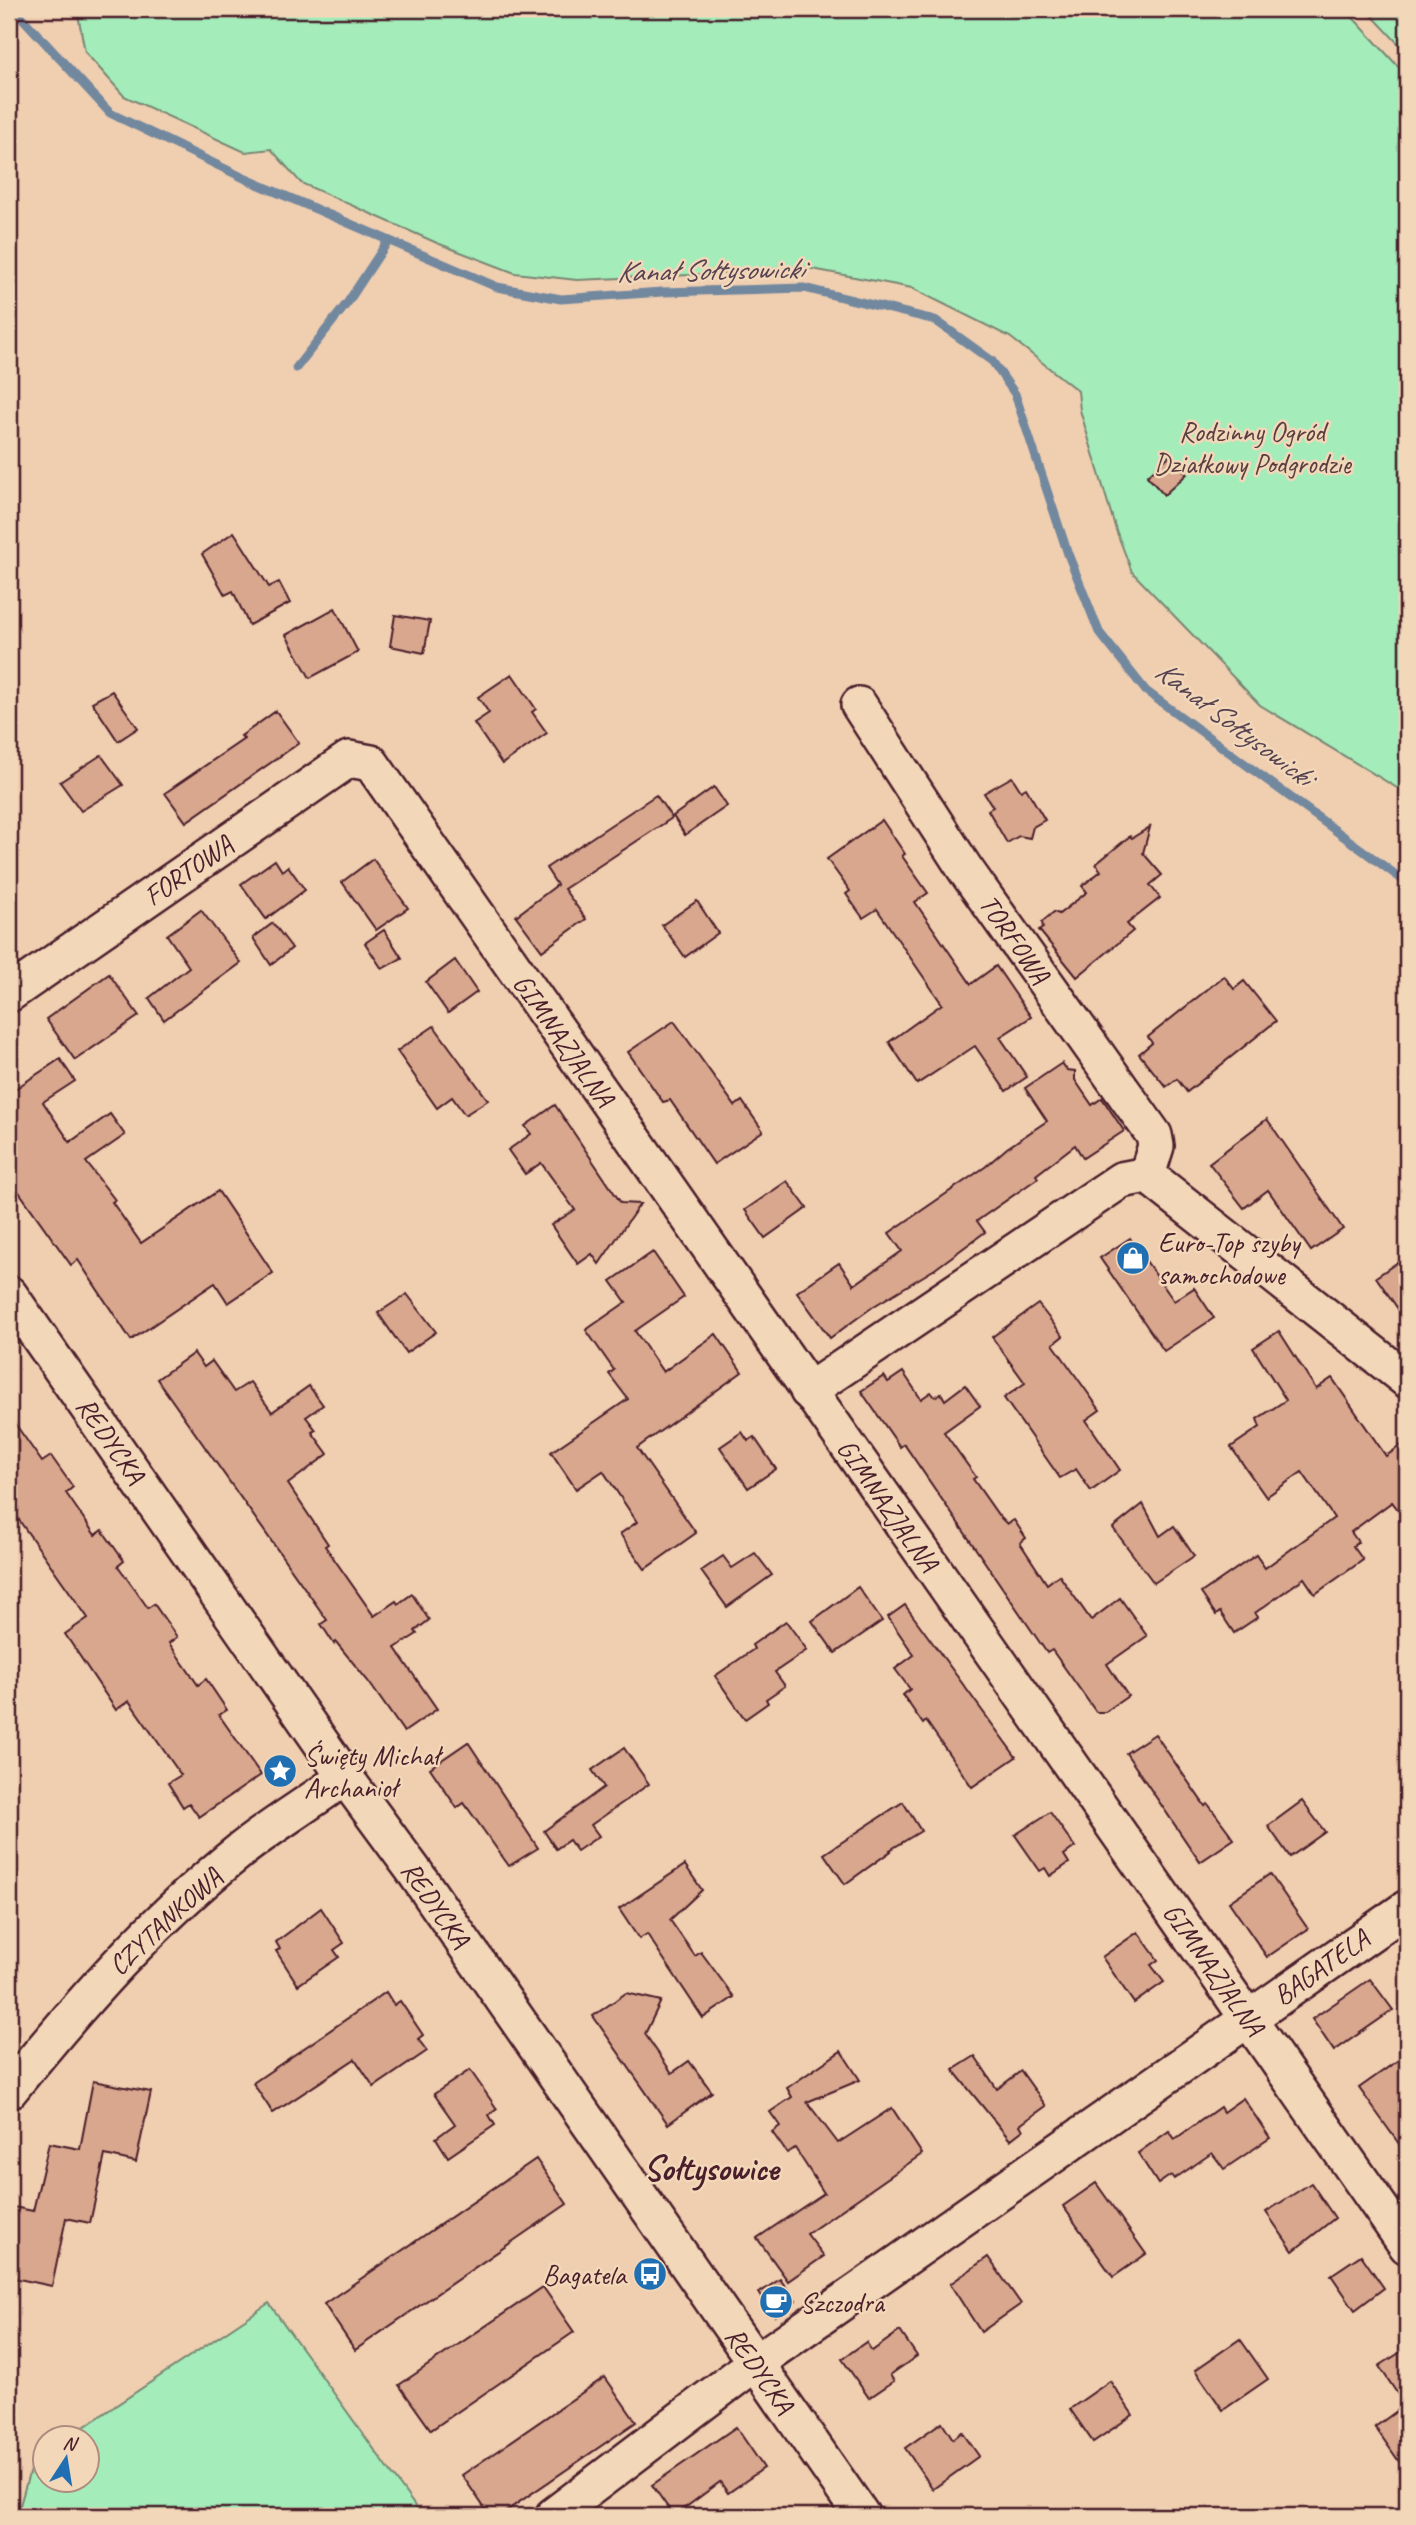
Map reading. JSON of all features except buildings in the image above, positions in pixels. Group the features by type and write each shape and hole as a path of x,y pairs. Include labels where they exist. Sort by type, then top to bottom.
{"street":[{"name":"TORFOWA","path":"859,705 965,869 1154,1135 1156,1146 1147,1175"},
{"name":"FORTOWA","path":"9,994 349,759 371,763"},
{"name":"GIMNAZJALNA","path":"371,763 1407,2246"},
{"path":"808,1391 1121,1180 1147,1175 1407,1380"},
{"name":"REDYCKA","path":"9,1294 862,2516"},
{"name":"CZYTANKOWA","path":"9,2091 73,2011 154,1926 241,1850 345,1777"},
{"name":"BAGATELA","path":"553,2516 755,2363 1407,1908"}],"green space":[{"name":"Rodzinny Ogród Działkowy Podgrodzie","path":"77,9 1345,9 1407,76 1407,794 1260,705 1132,572 1116,530 1080,410 1078,391 1010,337 912,288 802,267 577,280 515,273 437,243 301,183 271,149 245,152 124,96 85,52"},
{"path":"1366,9 1401,9 1407,16 1407,53"},
{"path":"269,2303 422,2516 17,2516 32,2463 32,2494 102,2494 102,2424 88,2424"}],"waterway":[{"name":"Kanał Sołtysowicki","path":"14,9 110,113 246,179 497,287 561,299 662,292 804,288 935,320 992,361 1015,394 1068,554 1099,632 1146,691 1407,883"},
{"path":"296,368 348,302 388,241"}],"place":[{"name":"Euro-Top szyby samochodowe","path":"1133,1258"},
{"name":"Święty Michał Archanioł","path":"280,1771"},
{"name":"Bagatela","path":"650,2274"},
{"name":"Szczodra","path":"776,2302"}],"district":[{"name":"Sołtysowice","path":"711,2168"}]}
